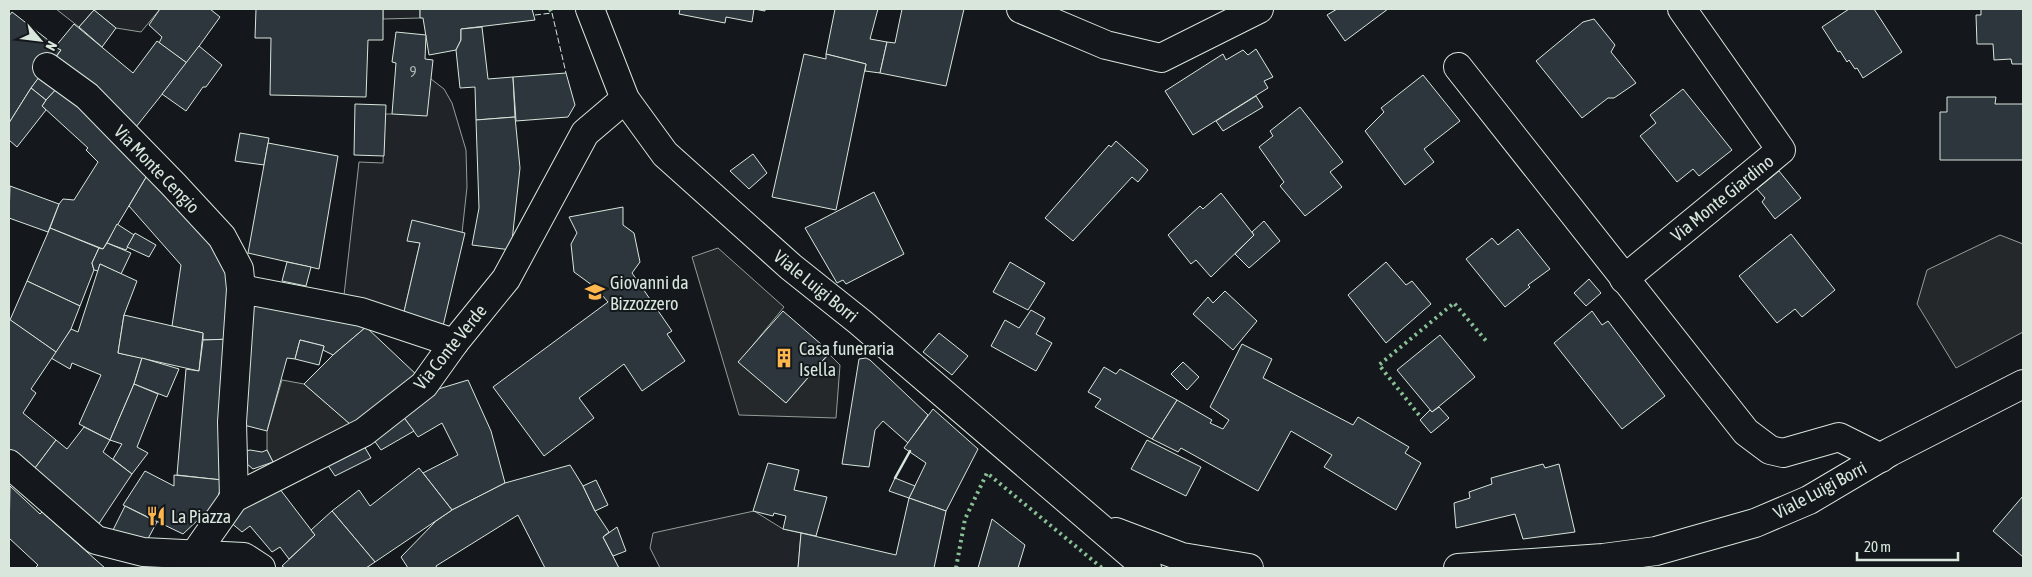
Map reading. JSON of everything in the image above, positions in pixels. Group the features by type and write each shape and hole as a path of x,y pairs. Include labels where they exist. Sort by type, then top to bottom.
{"street":[{"name":"Viale Luigi Borri","path":"590,9 625,100 665,154 791,266 860,322 1147,568"},
{"path":"1021,9 1106,45 1161,58 1259,9"},
{"name":"Via Monte Giardino","path":"1624,279 1781,150 1682,9"},
{"name":"Via Monte Cengio","path":"47,67 86,96 173,184 222,237 239,269 241,290 232,422 234,498"},
{"path":"1458,67 1746,432 1770,450 1782,453 1840,437 1881,458"},
{"name":"Via Conte Verde","path":"189,561 234,498 364,432 424,385 454,343 506,279 585,133 625,100"},
{"path":"241,290 361,312 454,343"},
{"name":"Viale Luigi Borri","path":"1458,568 1603,558 1656,551 1755,523 1809,500 1881,458 2023,384"},
{"path":"9,464 96,540 189,561 244,557 261,568"},
{"name":"Viale Luigi Borri","path":"1093,523 1182,557 1249,568"},
{"name":"Viale Luigi Borri","path":"1567,568 1603,558"}],"shaded area":[{"path":"56,9 160,9 141,32 116,28 94,10 79,27"},
{"path":"383,9 420,9 420,18 383,19"},
{"path":"431,79 444,89 452,103 466,150 467,187 462,233 407,240 420,243 404,312 344,295 359,162 383,163 385,114 392,114"},
{"path":"2000,235 2023,244 2023,332 1956,368 1917,304 1927,270"},
{"path":"718,248 784,307 739,362 786,403 829,354 840,365 836,418 739,415 692,257"},
{"path":"282,380 304,384 358,431 273,462 267,450 267,431"},
{"path":"754,511 783,529 801,533 798,568 660,568 650,548 653,533"}],"building":[{"path":"160,9 210,9 220,17 187,63 159,43 162,37 149,25"},
{"path":"256,9 383,9 383,40 368,40 366,97 270,95 271,38 255,38"},
{"path":"420,9 532,9 535,20 461,29 461,40 456,50 429,55 423,18 420,18"},
{"path":"680,9 754,9 752,22 726,17 725,23 679,14"},
{"path":"835,9 878,9 870,39 887,42 880,73 865,71 866,64 826,54"},
{"path":"902,9 964,9 946,86 880,73 887,42 895,43"},
{"path":"1337,9 1388,9 1345,41 1327,15"},
{"path":"1849,9 1874,9 1902,52 1863,78 1857,68 1855,69 1849,60 1847,62 1840,51 1838,52 1822,27"},
{"path":"1981,9 2023,9 2023,64 2012,64 2011,59 1994,60 1993,44 1977,44 1976,15 1981,15"},
{"path":"94,10 116,28 102,47 79,27"},
{"path":"12,12 61,50 31,88 9,123 9,16"},
{"path":"1594,19 1615,45 1611,52 1636,83 1614,98 1608,98 1582,118 1536,61 1583,22"},
{"path":"74,24 133,73 157,41 187,63 128,137 54,60 61,50 55,47"},
{"path":"482,27 488,79 513,77 515,117 476,120 475,87 460,88 456,50 461,40 461,29"},
{"path":"396,32 426,35 425,59 433,60 427,116 392,114 396,63 392,62"},
{"path":"199,46 222,65 186,111 162,94"},
{"path":"1256,49 1273,77 1264,81 1268,88 1193,135 1165,91 1223,54 1226,60 1243,50 1248,55"},
{"path":"804,54 826,59 826,54 866,64 836,210 772,197"},
{"path":"45,69 62,83 46,100 31,88"},
{"path":"566,73 575,105 568,117 516,121 513,77"},
{"path":"1423,75 1460,121 1424,149 1434,162 1405,185 1365,131 1384,112 1381,108"},
{"path":"62,83 151,169 103,249 50,228 59,204 63,199 74,200 98,162 86,150 88,148 42,106"},
{"path":"31,88 46,100 42,106 46,110 17,147 9,140 9,123"},
{"path":"1683,89 1732,150 1699,176 1693,169 1677,182 1640,136 1656,123 1650,115"},
{"path":"1256,96 1263,107 1223,131 1216,121"},
{"path":"1947,97 1996,97 1995,104 2023,104 2023,160 1940,160 1940,112 1947,112"},
{"path":"355,104 386,105 384,156 354,155"},
{"path":"1300,107 1343,162 1330,172 1342,187 1305,216 1280,186 1284,182 1259,147 1273,136 1270,131"},
{"path":"515,117 520,168 511,250 472,245 479,208 476,120"},
{"path":"240,133 269,138 264,165 235,161"},
{"path":"1116,141 1148,170 1138,182 1132,177 1073,241 1045,218 1109,145 1111,147"},
{"path":"268,143 338,156 319,269 248,253"},
{"path":"753,154 767,173 749,189 730,171"},
{"path":"151,169 231,270 232,339 203,340 203,333 172,326 181,265 129,206"},
{"path":"1779,171 1801,198 1775,219 1762,202 1765,198 1757,189"},
{"path":"10,186 59,204 48,232 9,218"},
{"path":"874,192 904,254 846,284 843,280 837,283 805,228"},
{"path":"1221,193 1254,235 1211,277 1196,260 1191,264 1168,235 1200,206 1203,209"},
{"path":"623,207 623,225 634,233 640,262 632,273 672,331 667,334 685,361 642,391 624,364 579,398 594,418 544,456 493,387 608,302 596,288 574,272 571,244 577,233 569,217"},
{"path":"412,220 465,233 443,326 403,316 420,243 407,241"},
{"path":"1264,221 1280,241 1249,268 1235,254 1254,235 1252,232"},
{"path":"117,224 134,235 126,250 107,243"},
{"path":"50,228 99,248 92,263 94,270 80,306 27,281"},
{"path":"1518,229 1550,269 1528,285 1530,287 1505,307 1466,259 1492,238 1498,245"},
{"path":"135,233 156,245 149,257 127,247"},
{"path":"1791,234 1835,290 1802,317 1795,309 1777,323 1739,276"},
{"path":"107,243 131,253 121,274 100,264 98,271 94,270 92,263 99,248 103,249"},
{"path":"287,262 311,267 306,286 282,281"},
{"path":"1010,262 1045,283 1028,310 993,292"},
{"path":"1386,262 1406,285 1412,281 1431,304 1386,343 1348,295"},
{"path":"100,264 137,281 124,315 118,353 142,358 134,384 110,440 79,424 101,375 72,363 70,369 51,358 71,329 78,332"},
{"path":"1589,279 1601,293 1586,306 1574,293"},
{"path":"27,281 80,306 71,329 56,352 10,320"},
{"path":"1225,291 1257,321 1233,350 1193,314 1208,297 1213,303"},
{"path":"253,298 366,327 333,355 323,350 324,346 300,340 295,359 287,358 267,431 236,423"},
{"path":"1031,310 1045,318 1036,334 1052,343 1036,371 991,346 1005,320 1019,328"},
{"name":"Casa funeraria Isella","path":"783,311 830,352 786,403 738,362"},
{"path":"1592,311 1602,325 1608,321 1665,396 1622,429 1554,343"},
{"path":"124,315 203,333 199,371 118,353"},
{"path":"9,319 56,352 31,389 36,393 23,413 56,440 32,472 9,453"},
{"path":"366,327 419,377 358,431 304,384 333,355"},
{"path":"939,333 968,356 952,375 923,352"},
{"path":"1440,335 1475,377 1432,412 1397,370"},
{"path":"232,339 222,480 177,475 186,369 199,371 203,340"},
{"path":"300,340 324,346 319,365 295,359"},
{"path":"1242,344 1272,359 1263,378 1353,425 1358,417 1409,447 1405,453 1421,463 1396,510 1324,467 1332,455 1291,431 1258,491 1181,448 1178,452 1152,439 1177,400 1212,420 1210,423 1223,429 1229,420 1210,407"},
{"path":"142,358 179,369 167,397 134,384"},
{"path":"866,358 928,415 908,443 883,421 875,430 869,467 842,464 859,359"},
{"path":"1183,362 1199,377 1187,390 1171,374"},
{"path":"1104,367 1116,374 1120,369 1177,400 1152,439 1095,407 1101,399 1088,392"},
{"path":"468,380 491,431 505,483 452,510 423,473 458,455 442,423 418,437 402,415 435,390"},
{"path":"134,384 158,394 137,447 148,453 132,474 113,459 122,444 110,440"},
{"path":"1439,407 1449,418 1431,433 1420,420 1430,410 1432,412"},
{"path":"933,409 978,449 946,511 909,498 926,463 904,448"},
{"path":"402,415 414,431 381,450 371,436"},
{"path":"84,427 110,440 103,452 132,474 94,531 32,472 56,440 67,449"},
{"path":"360,439 371,458 335,476 323,458"},
{"path":"1147,440 1201,467 1186,496 1131,469"},
{"path":"267,450 273,462 253,469 247,464 246,451 262,452"},
{"path":"768,463 799,470 794,490 827,497 816,536 783,529 786,516 774,513 773,516 753,511"},
{"path":"1543,464 1545,468 1559,464 1575,532 1523,539 1515,514 1456,528 1454,503 1470,498 1469,492 1492,484 1491,478"},
{"path":"570,465 595,511 609,532 603,537 619,568 545,568 518,515 436,566 437,568 408,568 401,557 436,521 452,510 505,483"},
{"path":"419,468 452,510 375,562 332,511 359,490 370,506"},
{"path":"145,471 174,486 174,475 222,480 217,502 183,534 123,505"},
{"path":"895,478 915,486 909,498 889,491"},
{"path":"596,480 608,505 595,511 583,486"},
{"path":"276,484 315,535 289,559 280,547 272,552 250,526 242,532 229,521 232,513"},
{"path":"10,486 40,514 42,512 105,568 35,568 38,565 9,538"},
{"path":"2023,496 2023,557 1993,531"},
{"path":"909,498 946,511 934,568 798,568 801,533 896,555"},
{"path":"125,506 157,522 144,546 113,530"},
{"path":"332,511 375,562 366,568 285,568 282,566 315,535 311,530"},
{"path":"992,519 1025,545 1018,568 978,568"},
{"path":"617,527 626,551 613,556 603,537"}],"hedge":[{"path":"550,9 552,13"},
{"path":"1419,415 1379,365 1454,303 1487,342"},
{"path":"956,568 965,519 987,473 1102,568"}],"fence":[{"path":"535,15 552,13 566,73"}],"wall":[{"path":"895,478 910,451"}],"place":[{"name":"Giovanni da Bizzozzero","path":"595,292"},
{"name":"Casa funeraria Isella","path":"784,358"},
{"name":"La Piazza","path":"156,516"}]}
